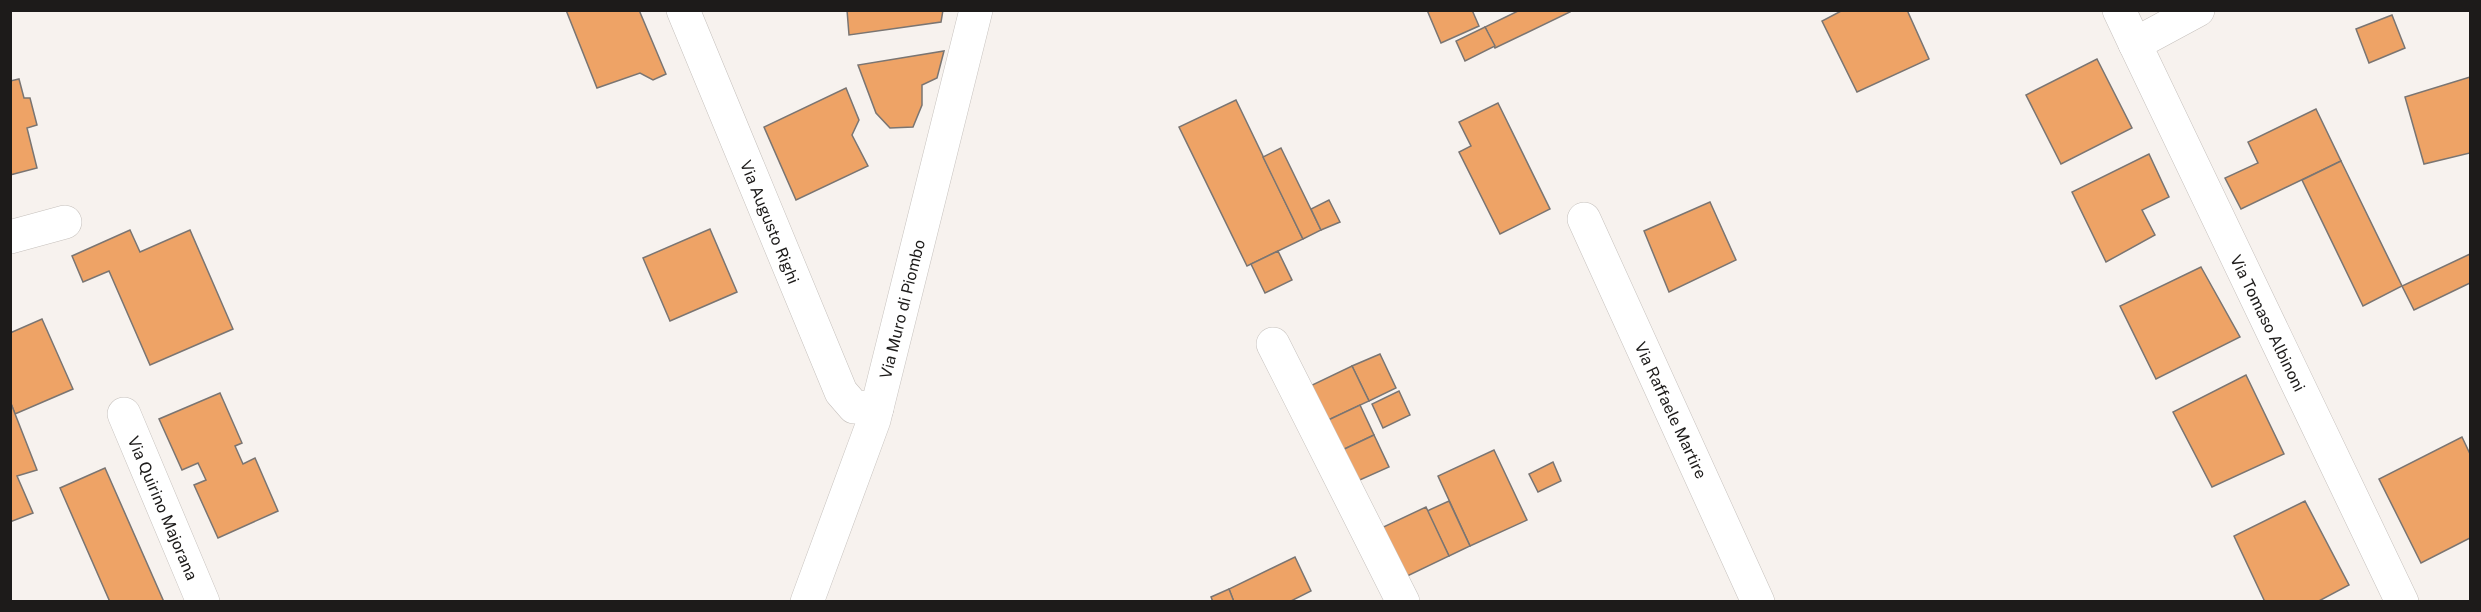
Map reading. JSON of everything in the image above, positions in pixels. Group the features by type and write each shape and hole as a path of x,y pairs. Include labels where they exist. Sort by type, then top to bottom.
{"street":[{"name":"Via Augusto Righi","path":"683,10 841,392 854,408 877,408"},
{"name":"Via Muro di Piombo","path":"807,602 877,408 976,10"},
{"name":"Via Tomaso Albinoni","path":"2119,10 2402,602"},
{"path":"2135,44 2198,10"},
{"name":"Via Raffaele Martire","path":"1584,219 1758,602"},
{"path":"10,237 65,222"},
{"path":"1273,344 1403,602"},
{"name":"Via Quirino Majorana","path":"124,414 203,602"}],"building":[{"path":"566,10 639,10 666,74 653,80 640,73 597,88"},
{"path":"847,10 943,10 941,22 849,35"},
{"path":"1427,10 1472,10 1479,26 1441,43"},
{"path":"1520,10 1569,10 1570,12 1495,48 1485,27"},
{"path":"1843,10 1907,10 1929,59 1857,92 1822,21"},
{"path":"2392,15 2405,48 2369,63 2356,29"},
{"path":"1485,27 1495,46 1465,61 1456,41"},
{"path":"944,51 937,78 922,85 922,105 913,127 890,128 876,113 858,65"},
{"path":"2097,59 2132,128 2061,164 2026,95"},
{"path":"2470,77 2470,153 2424,164 2405,97"},
{"path":"19,79 24,98 30,98 37,125 27,128 37,168 10,175 10,81"},
{"path":"846,88 859,120 852,135 868,166 796,200 764,127"},
{"path":"1236,100 1303,239 1247,266 1179,127"},
{"path":"1498,103 1550,209 1500,234 1459,152 1471,146 1459,122"},
{"path":"2316,109 2341,161 2241,209 2225,178 2258,163 2248,142"},
{"path":"1281,148 1321,230 1303,239 1263,157"},
{"path":"2149,154 2169,197 2142,210 2155,235 2106,262 2072,192"},
{"path":"2341,161 2402,286 2363,306 2302,180"},
{"path":"1329,200 1340,222 1321,230 1311,209"},
{"path":"1710,202 1736,260 1669,292 1644,231"},
{"path":"710,229 737,292 670,321 643,258"},
{"path":"130,230 140,252 190,230 233,329 150,365 109,271 83,282 72,256"},
{"path":"1278,251 1292,280 1265,293 1251,264"},
{"path":"2470,254 2470,283 2414,310 2402,286"},
{"path":"2201,267 2240,337 2156,379 2120,306"},
{"path":"42,319 73,389 15,414 10,401 10,333"},
{"path":"1380,354 1396,388 1369,401 1352,366"},
{"path":"1352,366 1369,401 1324,422 1308,387"},
{"path":"2246,375 2284,454 2212,487 2173,412"},
{"path":"1399,391 1410,415 1383,428 1372,404"},
{"path":"220,393 242,443 235,446 243,464 255,458 278,511 218,538 194,485 206,480 198,463 182,470 159,419"},
{"path":"10,401 37,470 17,476 33,513 10,522"},
{"path":"1360,405 1374,435 1338,452 1324,422"},
{"path":"1374,435 1389,467 1353,483 1338,452"},
{"path":"2462,437 2470,454 2470,538 2421,563 2379,479"},
{"path":"1494,450 1527,520 1470,546 1438,476"},
{"path":"1553,462 1561,481 1538,492 1529,474"},
{"path":"105,468 164,602 110,602 60,488"},
{"path":"1449,501 1470,546 1449,556 1427,511"},
{"path":"2305,501 2349,585 2317,602 2265,602 2234,536"},
{"path":"1426,507 1449,556 1401,579 1377,530"},
{"path":"1295,557 1311,591 1289,602 1234,602 1229,589"},
{"path":"1229,589 1234,602 1213,602 1211,597"}]}
